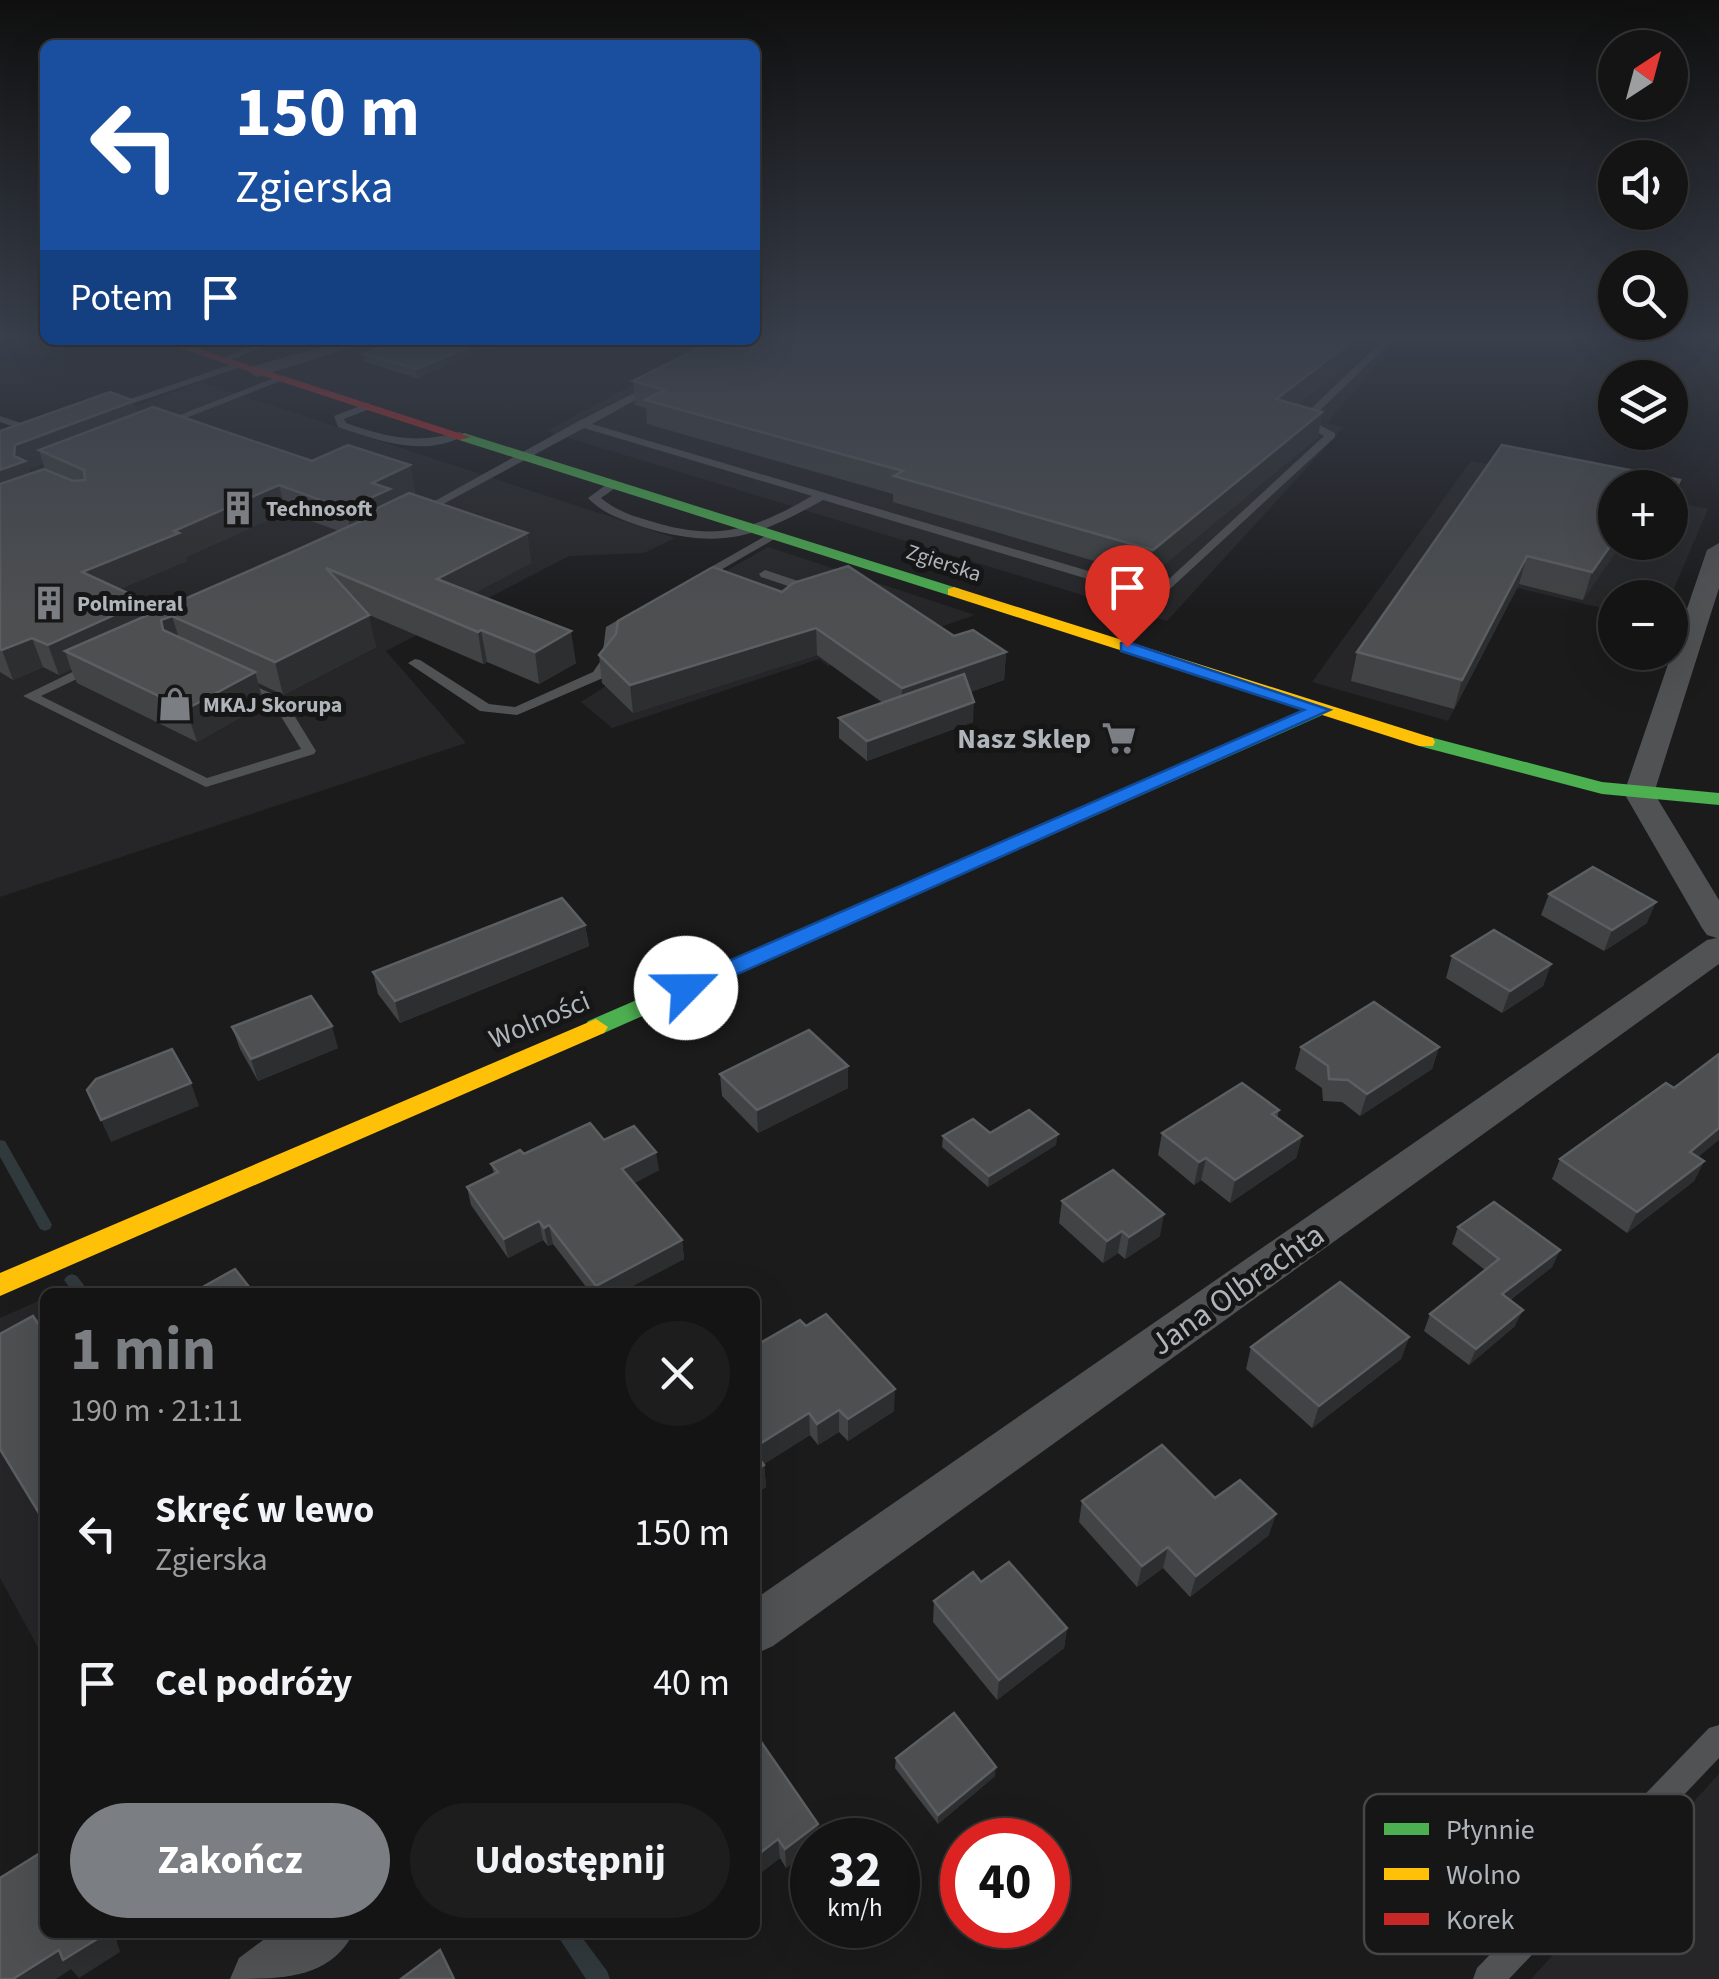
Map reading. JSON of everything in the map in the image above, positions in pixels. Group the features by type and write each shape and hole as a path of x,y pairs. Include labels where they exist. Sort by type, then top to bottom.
{"main road":[{"name":"Zgierska","path":"430,426 767,533 870,571 1529,772 1639,793 1719,800"},
{"name":"Wolności","path":"0,1285 1012,848 1321,710"}],"street":[{"path":"1719,550 1639,793 1719,928"},
{"name":"Jana Olbrachta","path":"760,1625 1719,948"},
{"path":"260,1979 318,1938"}],"lane":[{"path":"18,426 35,433 52,427"},
{"path":"406,519 577,426"},
{"path":"589,426 1158,596 1331,434 1315,426"},
{"path":"677,590 820,496"},
{"path":"765,574 822,594"},
{"path":"415,663 485,708 517,710 598,675 610,659 612,627 644,608"},
{"path":"102,662 30,696 206,783 309,751 279,702 230,678"},
{"path":"1665,1794 1719,1738"},
{"path":"1488,1979 1512,1954"}],"shaded area":[{"path":"83,426 335,426 675,538 644,553 569,556 386,651 466,743 0,897 0,458"},
{"path":"555,426 1344,427 1167,621 546,431"},
{"path":"1471,461 1598,487 1598,560 1686,560 1678,580 1598,580 1598,607 1517,588 1448,721 1312,682"},
{"path":"1688,505 1708,509 1688,556"},
{"path":"768,547 975,615 828,666 819,659 612,728 581,702 626,673 646,616"},
{"path":"40,1300 40,1651 0,1578 0,1318"},
{"path":"1719,1774 1719,1979 1531,1979 1554,1954 1694,1954 1694,1801"}],"building":[{"path":"13,426 65,426 15,445 14,456 25,461 0,470 0,431"},
{"path":"102,426 210,426 312,461 348,445 410,465 372,483 390,489 346,509 279,485 174,531 179,533 82,572 145,601 48,645 32,638 2,650 0,484 44,469 73,481 85,480 84,470 39,450"},
{"path":"741,426 1304,426 1153,550 894,476 903,471"},
{"path":"1502,445 1629,470 1598,470 1600,560 1592,572 1527,556 1462,680 1357,652"},
{"path":"409,493 527,533 437,579 571,631 535,652 326,568 369,615 275,662 172,616 161,620 163,630 255,672 186,709 65,651 372,516 365,514"},
{"path":"848,566 954,636 973,630 1006,652 902,688 816,628 630,685 599,655 616,634 618,621 713,567 782,592 793,583"},
{"path":"964,674 974,702 867,741 839,718"},
{"path":"1593,867 1656,902 1612,930 1549,894"},
{"path":"562,898 585,925 395,1001 373,972"},
{"path":"1494,930 1551,964 1510,991 1452,956"},
{"path":"311,996 332,1026 251,1059 232,1027"},
{"path":"1374,1002 1439,1047 1367,1094 1348,1080 1329,1079 1328,1066 1301,1047"},
{"path":"809,1030 848,1066 757,1110 720,1074"},
{"path":"172,1049 191,1083 101,1120 87,1090 96,1079"},
{"path":"1719,1054 1719,1128 1690,1152 1704,1161 1637,1212 1560,1159 1666,1083 1674,1088"},
{"path":"1242,1083 1279,1110 1272,1114 1302,1136 1235,1180 1206,1158 1199,1162 1162,1133"},
{"path":"1029,1110 1058,1134 989,1176 943,1136 973,1119 990,1133"},
{"path":"590,1123 604,1140 634,1126 656,1152 622,1169 682,1240 596,1286 549,1225 544,1228 539,1221 504,1239 467,1187 498,1172 491,1164 520,1150 524,1154"},
{"path":"1113,1170 1164,1214 1129,1237 1122,1231 1107,1241 1062,1201"},
{"path":"1494,1202 1560,1250 1502,1294 1523,1310 1476,1349 1430,1314 1499,1259 1458,1227"},
{"path":"235,1269 250,1288 201,1288"},
{"path":"1340,1282 1409,1337 1319,1406 1251,1347"},
{"path":"826,1314 895,1389 848,1419 839,1410 817,1424 809,1413 760,1444 760,1343 800,1320 806,1326"},
{"path":"33,1316 40,1326 40,1515 0,1449 0,1334"},
{"path":"1162,1445 1215,1498 1240,1480 1276,1514 1196,1576 1168,1547 1142,1566 1082,1501"},
{"path":"1009,1562 1067,1628 999,1680 934,1601 973,1572 981,1582"},
{"path":"954,1713 996,1767 938,1815 896,1758"},
{"path":"760,1740 814,1818 790,1818 790,1845 785,1849 778,1839 760,1853"},
{"path":"40,1853 40,1938 99,1938 63,1960 59,1950 13,1979 0,1979 0,1878"},
{"path":"440,1950 454,1979 401,1979"}],"waterway":[{"path":"0,1145 45,1225"},
{"path":"72,1280 79,1288"},
{"path":"569,1938 599,1979"}],"traffic: fast":[{"path":"464,437 954,592"},
{"path":"596,1027 1321,709"},
{"path":"1426,742 1602,788 1719,799"}],"traffic: slow":[{"path":"954,592 1426,742"},
{"path":"0,1285 596,1027"}],"traffic: jam":[{"path":"431,426 464,437"}],"place":[{"name":"Technosoft","path":"238,508"},
{"name":"Polmineral","path":"49,603"},
{"name":"MKAJ Skorupa","path":"175,704"},
{"name":"Nasz Sklep","path":"1119,738"}],"route":[{"path":"686,988 1321,710 1127,647"}]}
